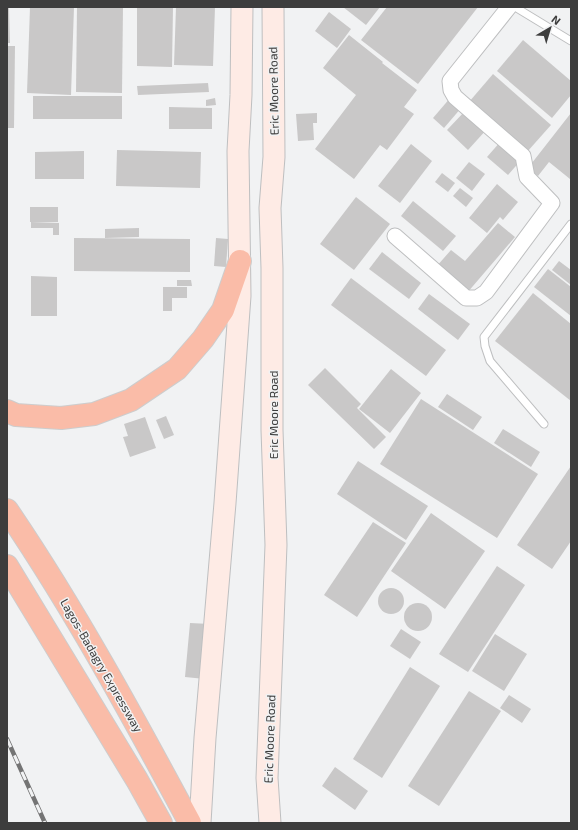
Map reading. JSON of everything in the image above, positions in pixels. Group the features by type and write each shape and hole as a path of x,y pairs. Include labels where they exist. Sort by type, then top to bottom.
{"highway":[{"path":"7,411 16,415 61,418 94,414 131,400 176,369 203,339 223,310 240,261"},
{"name":"Lagos-Badagry Expressway","path":"7,510 76,619 134,718 190,823"},
{"path":"7,566 137,780 161,823"},
{"path":"137,780 149,823"}],"street":[{"path":"200,823 205,738 235,380 240,296 238,151 241,95 242,7"},
{"name":"Eric Moore Road","path":"270,823 267,778 276,545 272,430 272,268 270,208 274,157 273,7"},
{"path":"395,236 466,298 477,298 486,292 552,202 527,177 523,156 456,97 451,90 450,81 509,7"}],"lane":[{"path":"515,7 571,41"},
{"path":"544,424 490,361 485,346 484,337 571,224"}],"building":[{"path":"7,7 9,7 10,43 7,43"},
{"path":"30,7 74,7 71,95 27,93"},
{"path":"77,7 123,7 122,93 76,92"},
{"path":"137,7 173,7 172,67 137,66"},
{"path":"176,7 215,7 213,66 174,65"},
{"path":"343,7 380,7 366,25"},
{"path":"387,7 478,7 418,84 361,40"},
{"path":"329,12 351,29 337,48 315,31"},
{"path":"349,35 417,90 404,107 414,114 387,150 380,145 354,179 315,149 356,95 323,68"},
{"path":"523,40 571,81 571,95 552,118 497,71"},
{"path":"7,46 15,46 14,128 7,128"},
{"path":"493,74 551,125 527,152 469,102"},
{"path":"208,83 209,92 138,95 137,86"},
{"path":"33,96 122,96 122,119 33,119"},
{"path":"451,97 462,107 444,128 433,118"},
{"path":"215,98 216,105 206,106 206,100"},
{"path":"169,107 212,108 212,129 169,129"},
{"path":"466,110 487,129 468,150 447,130"},
{"path":"317,113 317,123 313,123 314,140 298,141 296,114"},
{"path":"571,113 571,178 570,179 549,162 538,176 528,168"},
{"path":"501,141 522,159 508,175 487,157"},
{"path":"411,144 432,161 400,203 378,186"},
{"path":"117,150 201,152 200,188 116,186"},
{"path":"84,151 84,179 35,179 35,152"},
{"path":"469,162 485,174 472,191 456,178"},
{"path":"442,173 455,183 448,192 435,182"},
{"path":"497,184 518,202 503,220 500,217 487,233 469,218"},
{"path":"460,188 473,198 466,207 453,196"},
{"path":"356,197 390,224 354,270 320,244"},
{"path":"413,201 456,236 443,251 401,216"},
{"path":"30,207 58,207 58,222 30,222"},
{"path":"31,222 59,223 59,235 53,235 53,228 31,228"},
{"path":"498,223 515,237 467,293 436,267 451,250 465,261"},
{"path":"139,228 139,237 105,238 105,229"},
{"path":"74,238 190,239 190,272 74,271"},
{"path":"216,238 228,239 226,267 214,266"},
{"path":"382,252 421,283 409,299 369,269"},
{"path":"559,261 571,270 571,285 552,270"},
{"path":"548,269 571,287 571,316 534,287"},
{"path":"31,276 57,277 57,316 31,316"},
{"path":"351,278 446,350 426,376 331,305"},
{"path":"177,280 191,280 192,286 177,286"},
{"path":"163,287 187,287 187,298 172,298 172,311 163,311"},
{"path":"533,293 571,324 571,401 495,341"},
{"path":"429,294 470,324 458,340 418,309"},
{"path":"325,368 361,404 357,408 386,437 374,449 308,385"},
{"path":"391,369 421,393 390,433 359,409"},
{"path":"447,394 482,417 473,430 438,407"},
{"path":"421,399 538,474 497,538 380,464"},
{"path":"166,416 174,435 164,439 156,420"},
{"path":"145,417 156,448 130,457 123,437 128,436 124,424"},
{"path":"503,429 540,452 531,467 494,443"},
{"path":"358,461 428,506 406,540 337,494"},
{"path":"571,466 571,541 552,569 517,545"},
{"path":"431,513 485,551 445,609 391,571"},
{"path":"373,522 406,543 357,617 324,595"},
{"path":"497,566 525,585 468,672 439,654"},
{"path":"391,588 400,592 404,601 400,610 391,614 382,610 378,601 382,592"},
{"path":"418,603 424,604 428,607 431,611 431,623 428,627 424,630 418,631 412,630 408,627 405,623 404,617 405,611 408,607 412,604"},
{"path":"190,623 210,624 205,679 185,677"},
{"path":"401,629 421,642 410,659 390,646"},
{"path":"495,634 527,654 504,691 472,671"},
{"path":"410,667 440,686 382,778 353,759"},
{"path":"469,691 501,711 439,806 408,786"},
{"path":"509,695 531,709 522,723 500,708"},
{"path":"335,767 368,791 355,810 322,786"}],"railway":[{"path":"7,739 45,823"}]}
